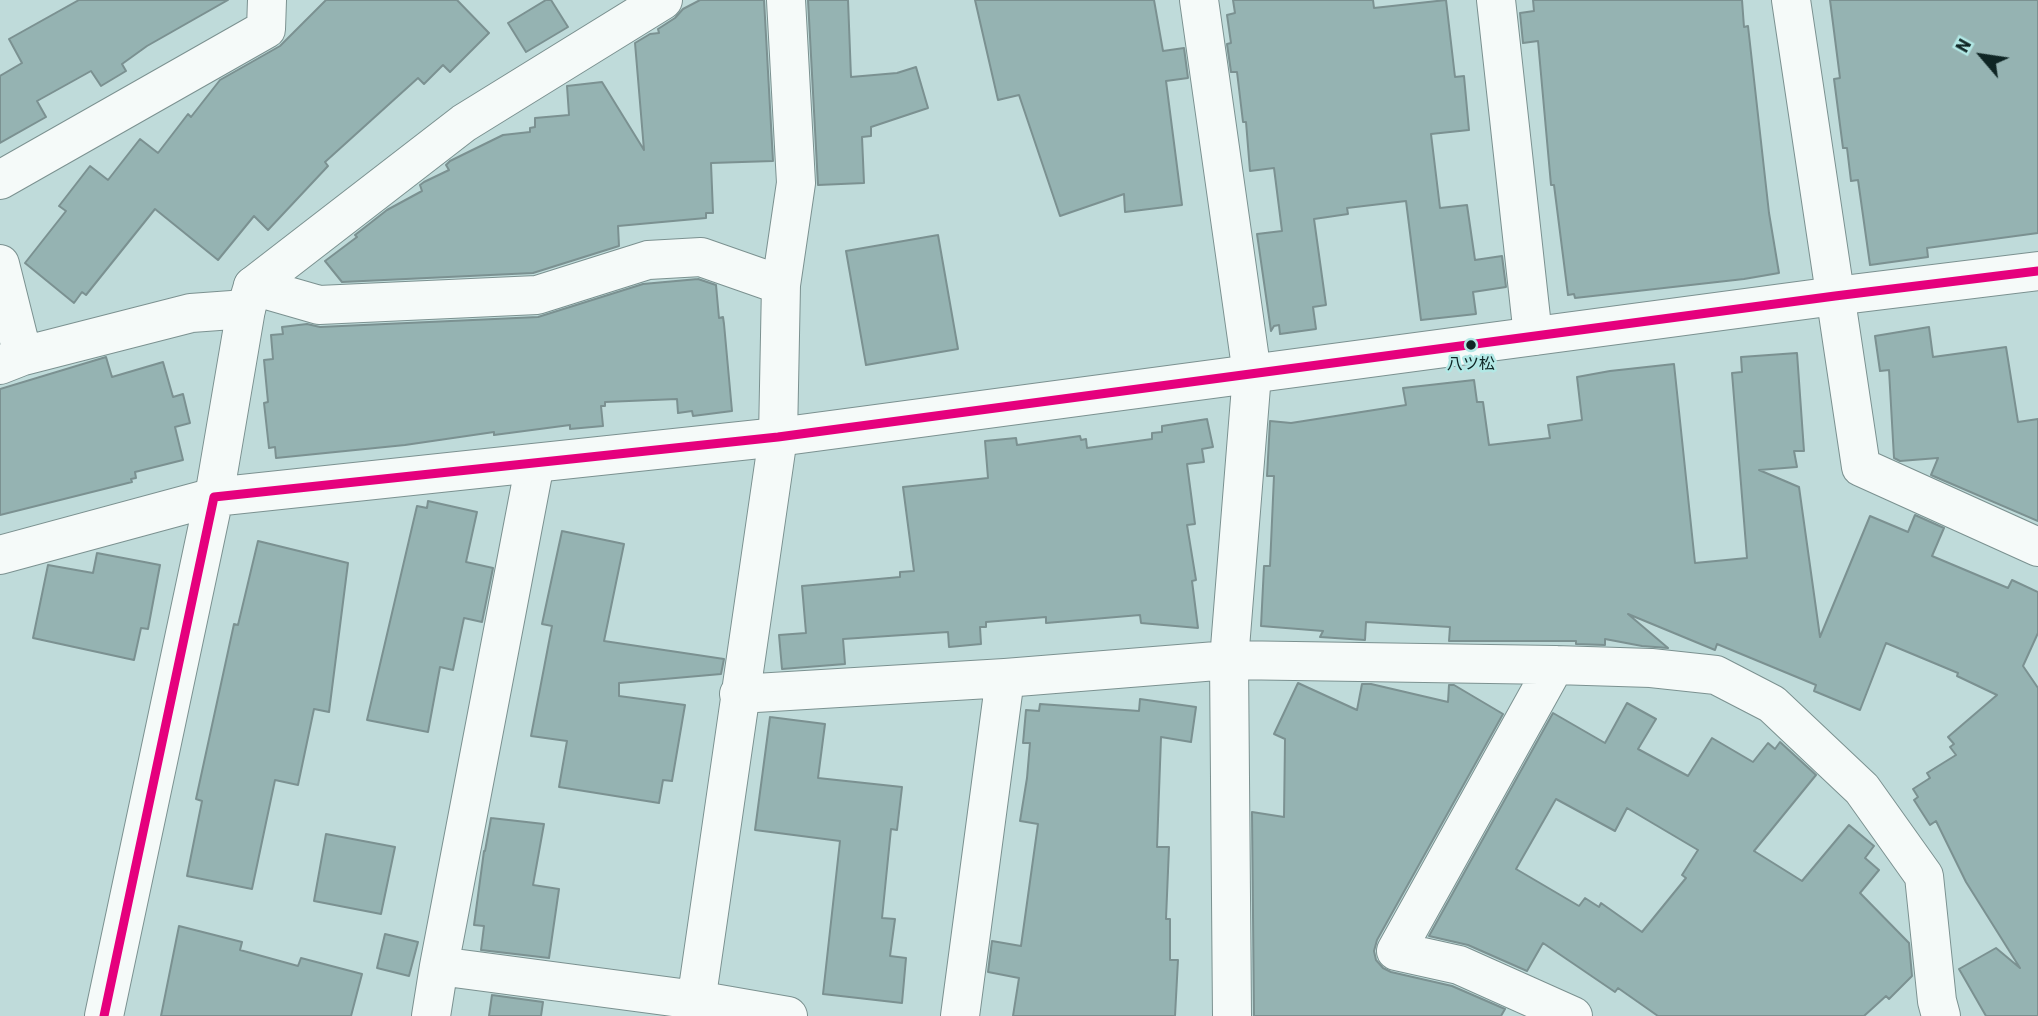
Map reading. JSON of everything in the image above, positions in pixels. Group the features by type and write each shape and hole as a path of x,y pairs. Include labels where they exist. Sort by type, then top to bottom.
{"street":[{"path":"0,180 267,29 267,0"},
{"path":"104,1016 214,497 250,298 464,123 663,0"},
{"path":"695,1008 778,437 781,285 796,183 786,0"},
{"path":"1199,0 1252,374 1229,660 1233,1016"},
{"path":"1496,0 1534,336"},
{"path":"1791,0 1861,467 2038,547"},
{"path":"0,264 11,360 250,298 319,305 537,295 648,260 701,257 781,285"},
{"path":"0,555 214,497 778,437 2038,271"},
{"path":"431,1016 535,463"},
{"path":"739,695 1229,660 1555,665 1651,668 1716,675 1772,704 1862,789 1924,876 1932,1011"},
{"path":"1555,665 1396,951 1459,965 1573,1016"},
{"path":"960,1016 1005,678"},
{"path":"439,966 695,1008 789,1016"}],"building":[{"path":"79,0 228,0 147,46 122,64 126,71 101,86 91,71 37,101 46,117 0,143 0,76 22,63 9,39"},
{"path":"326,0 457,0 489,33 450,72 443,65 424,84 418,78 325,162 328,166 268,230 254,216 218,260 155,209 86,295 82,292 74,303 25,263 66,211 59,206 90,166 108,180 140,139 158,153 188,114 191,117 220,80 280,46"},
{"path":"546,0 551,0 568,27 526,52 508,23"},
{"path":"700,0 764,0 773,161 711,163 713,213 706,213 706,218 618,226 619,246 533,273 342,282 325,261 387,210 422,191 420,185 424,182 449,170 446,165 450,161 503,135 530,132 530,128 535,127 535,118 569,115 567,86 602,82 644,150 635,43 650,34 659,33 658,29 683,9"},
{"path":"808,0 848,0 851,77 897,73 916,67 928,108 871,127 871,136 862,137 864,183 818,185"},
{"path":"975,0 1154,0 1163,51 1184,48 1188,78 1166,81 1182,205 1125,212 1124,194 1060,216 1019,95 998,100"},
{"path":"1233,0 1373,0 1374,8 1446,0 1455,77 1464,76 1469,130 1431,134 1440,208 1467,205 1475,260 1502,256 1506,287 1473,292 1476,314 1421,320 1406,201 1347,208 1348,214 1314,219 1326,305 1313,307 1316,329 1280,334 1279,325 1274,326 1271,331 1257,234 1282,231 1274,168 1250,171 1246,122 1243,122 1237,72 1231,72 1227,44 1231,43 1227,15 1235,13"},
{"path":"1533,0 1742,0 1744,27 1748,26 1769,213 1779,273 1575,298 1574,294 1568,295 1554,185 1551,185 1538,41 1523,43 1520,13 1534,11"},
{"path":"1830,0 2038,0 2038,233 1927,248 1928,257 1870,265 1858,180 1851,181 1847,148 1843,148 1834,79 1840,78"},
{"path":"938,235 958,349 866,365 846,251"},
{"path":"698,279 716,285 719,318 723,317 724,324 732,411 693,416 692,411 678,413 677,399 605,402 605,406 601,406 603,426 570,429 570,425 494,435 494,432 405,445 276,458 275,447 269,448 264,403 268,402 264,360 273,359 271,335 283,334 282,327 538,317 643,284"},
{"path":"1929,327 1933,357 2006,347 2018,422 2038,419 2038,521 1931,475 1938,458 1900,461 1894,458 1889,370 1880,371 1875,336"},
{"path":"1797,353 1804,451 1794,451 1797,467 1759,470 1799,487 1820,637 1870,516 1908,532 1915,515 1944,528 1932,556 2008,588 2012,580 2038,592 2038,633 2023,666 2038,688 2038,1016 1986,1016 1959,969 1996,948 2020,968 1966,882 1936,821 1930,825 1914,800 1918,797 1913,789 1930,778 1927,773 1956,755 1950,747 1954,744 1948,737 1997,695 1957,676 1958,673 1886,643 1860,710 1814,691 1816,685 1717,644 1715,650 1628,614 1668,648 1605,639 1605,645 1576,644 1576,641 1449,641 1450,627 1366,622 1365,640 1320,637 1323,631 1261,626 1264,566 1270,566 1274,476 1267,476 1270,421 1291,423 1406,405 1403,388 1474,380 1477,402 1483,402 1489,445 1550,438 1548,425 1582,420 1577,377 1674,364 1695,563 1747,558 1732,373 1742,372 1741,357"},
{"path":"106,357 112,377 163,362 173,397 183,394 190,423 175,427 183,460 135,472 136,478 131,479 132,482 0,515 0,389"},
{"path":"1207,419 1213,447 1202,449 1204,462 1187,464 1195,524 1187,525 1196,580 1192,581 1198,628 1141,623 1140,615 1046,623 1046,617 986,622 986,627 980,627 981,644 949,647 948,632 843,639 845,664 782,669 779,635 806,633 802,586 900,577 900,572 914,571 903,487 988,478 985,441 1016,438 1017,445 1080,436 1081,440 1086,439 1087,448 1152,439 1152,433 1162,432 1162,426"},
{"path":"428,501 477,512 466,562 493,568 482,622 464,618 453,670 440,667 428,732 367,720 417,506 427,508"},
{"path":"562,531 624,544 604,641 724,659 721,674 619,683 619,696 685,705 672,781 663,780 659,803 559,787 567,741 531,736 552,626 542,624"},
{"path":"258,541 348,563 329,712 314,709 298,785 275,780 252,889 187,876 202,801 196,799 234,624 238,625"},
{"path":"97,553 160,565 148,629 141,628 134,660 33,638 48,565 93,573"},
{"path":"1298,683 1357,710 1362,684 1448,702 1449,685 1454,685 1503,714 1377,940 1374,951 1376,960 1383,968 1452,986 1505,1009 1501,1016 1254,1016 1252,812 1284,817 1285,739 1274,734"},
{"path":"1140,699 1196,707 1191,742 1161,737 1157,847 1169,847 1166,919 1170,919 1170,960 1178,960 1175,1016 1013,1016 1019,978 988,972 992,941 1021,946 1038,824 1020,821 1030,743 1023,743 1026,710 1039,711 1040,704 1139,711"},
{"path":"1627,703 1656,719 1638,749 1688,776 1712,738 1753,762 1768,743 1775,749 1780,742 1816,775 1754,851 1802,881 1849,825 1874,846 1865,858 1879,870 1860,893 1909,943 1912,976 1889,999 1886,996 1864,1016 1658,1016 1618,988 1615,992 1543,943 1527,971 1468,945 1429,936 1553,713 1605,743","holes":["1556,799 1615,831 1627,808 1698,850 1682,875 1686,878 1642,932 1601,903 1599,907 1585,898 1579,906 1516,869"]},
{"path":"770,717 825,724 818,778 902,787 897,830 891,829 882,918 895,919 890,956 906,958 902,1003 823,994 840,841 755,830"},
{"path":"491,818 544,824 533,885 559,889 549,958 481,950 484,926 474,925"},
{"path":"326,834 395,847 381,914 314,901"},
{"path":"179,926 242,942 240,950 298,966 301,958 362,974 351,1016 161,1016"},
{"path":"385,934 418,942 409,976 377,968"},
{"path":"492,995 543,1002 541,1016 489,1016"}],"transit line":[{"path":"214,497 778,437 2038,271"},
{"path":"104,1016 214,497"}],"place":[{"name":"八ツ松","path":"1471,345"}]}
